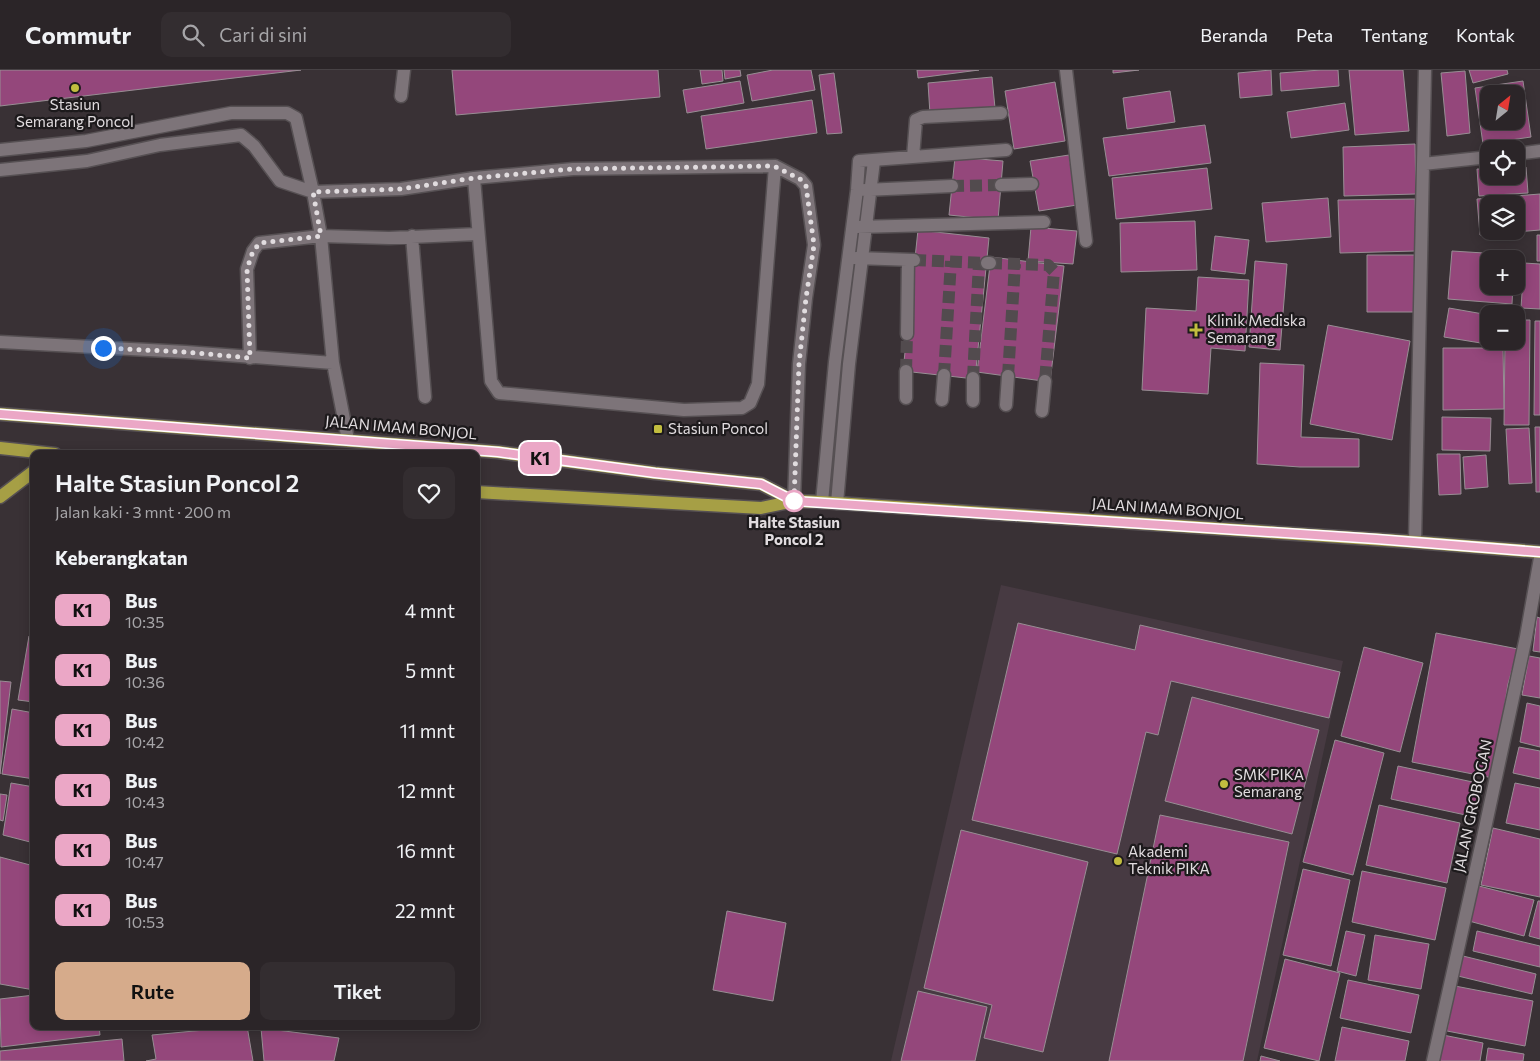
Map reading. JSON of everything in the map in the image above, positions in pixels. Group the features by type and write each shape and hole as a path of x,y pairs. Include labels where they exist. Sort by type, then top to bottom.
{"main road":[{"name":"JALAN IMAM BONJOL","path":"0,414 473,450"},
{"path":"0,448 30,451"},
{"name":"JALAN IMAM BONJOL","path":"480,451 655,473 761,484 794,501"},
{"path":"0,497 30,474"},
{"name":"JALAN IMAM BONJOL","path":"480,492 760,508 794,501 822,502 1540,552"}],"street":[{"path":"401,96 404,70"},
{"path":"1066,70 1086,241"},
{"path":"1415,542 1425,70"},
{"path":"0,150 86,141 231,113 287,113 296,118 321,236 333,363 348,440"},
{"path":"913,157 916,120 923,117 1001,113"},
{"path":"0,170 87,161 160,145 241,135 254,146 280,181 313,192 401,189 474,178 572,169 774,166 800,179 806,186 814,245 799,364 794,501"},
{"path":"822,502 859,161 1006,150"},
{"path":"1525,153 1540,151"},
{"path":"1423,164 1480,158"},
{"path":"837,503 849,364 872,190 874,161"},
{"path":"474,178 491,381 499,393 684,410 742,408 750,403 758,384 774,166"},
{"path":"1001,185 1032,184"},
{"path":"857,190 952,186"},
{"path":"852,227 1044,222"},
{"path":"250,358 247,269 253,251 260,243 321,236 389,238 478,234"},
{"path":"412,236 425,397"},
{"path":"848,258 911,260 907,334"},
{"path":"0,342 186,352 333,363"},
{"path":"906,371 906,398"},
{"path":"942,400 944,375"},
{"path":"1006,405 1008,376"},
{"path":"973,401 974,378"},
{"path":"1042,412 1045,381"},
{"name":"JALAN GROBOGAN","path":"1433,1061 1526,637 1540,558"}],"shaded area":[{"name":"Akademi Teknik PIKA","path":"1001,585 1343,661 1257,1061 891,1061"}],"building":[{"name":"Stasiun Semarang Poncol","path":"0,70 301,70 0,106"},
{"path":"452,70 658,70 660,97 456,115"},
{"path":"700,70 722,70 723,81 702,84"},
{"path":"724,70 740,70 741,76 725,79"},
{"path":"773,70 811,70 815,90 752,101 747,75"},
{"path":"917,70 979,70 918,78"},
{"path":"1113,70 1139,70 1113,73"},
{"path":"1271,70 1272,95 1240,98 1238,73"},
{"path":"1338,70 1339,86 1281,91 1280,73"},
{"path":"1349,70 1403,70 1409,131 1355,135"},
{"path":"1469,70 1507,70 1508,74 1473,83"},
{"path":"1465,71 1470,133 1447,136 1441,73"},
{"path":"834,73 842,133 827,134 819,75"},
{"path":"992,77 995,108 930,114 928,83"},
{"path":"740,81 744,103 687,113 683,90"},
{"path":"1523,81 1524,85 1496,85"},
{"path":"1055,82 1065,141 1014,149 1005,91"},
{"path":"1480,87 1480,123 1475,88"},
{"path":"1170,91 1175,122 1127,129 1123,98"},
{"path":"1525,95 1531,137 1510,140 1482,140 1481,130 1525,130"},
{"path":"812,100 817,133 706,149 701,116"},
{"path":"1345,103 1349,130 1291,138 1287,112"},
{"path":"1205,125 1211,163 1109,176 1103,138"},
{"path":"1415,144 1416,194 1344,196 1343,147"},
{"path":"1069,155 1077,205 1039,211 1030,161"},
{"path":"955,157 1003,161 998,220 949,215"},
{"path":"1526,167 1528,193 1479,196 1477,169 1480,169 1480,185 1525,185"},
{"path":"1207,168 1212,209 1116,219 1112,178"},
{"path":"1540,194 1540,230 1525,231 1525,195"},
{"path":"1328,198 1331,237 1266,242 1262,203"},
{"path":"1415,199 1416,251 1340,253 1338,200"},
{"path":"1477,199 1480,199 1480,235"},
{"path":"1195,221 1197,270 1121,272 1120,223"},
{"path":"1031,227 1077,231 1073,264 1028,261"},
{"path":"918,230 989,238 975,379 903,371"},
{"path":"1537,235 1540,235 1540,261 1537,261"},
{"path":"1215,236 1249,240 1245,274 1211,270"},
{"path":"1452,251 1480,253 1480,295 1512,295 1512,304 1448,299"},
{"path":"1367,255 1416,255 1415,312 1367,312"},
{"path":"991,257 1064,266 1050,382 977,372"},
{"path":"1255,261 1287,264 1280,350 1249,347"},
{"path":"1525,263 1540,264 1540,309 1525,308 1525,305 1521,305 1522,295 1525,295"},
{"name":"Klinik Mediska Semarang","path":"1198,277 1249,280 1245,351 1211,348 1208,394 1142,390 1146,308 1196,311"},
{"path":"1449,308 1480,313 1480,343 1444,337"},
{"path":"1525,320 1530,320 1529,425 1504,425 1505,350 1525,350"},
{"path":"1535,321 1540,321 1540,415 1534,415"},
{"path":"1328,325 1410,341 1392,440 1310,424"},
{"path":"1443,348 1503,350 1504,409 1443,410"},
{"path":"1260,363 1304,365 1301,437 1359,439 1359,467 1300,467 1257,464"},
{"path":"1442,417 1491,418 1490,451 1442,450"},
{"path":"1535,427 1540,427 1540,492 1536,492"},
{"path":"1529,428 1532,483 1509,484 1506,429"},
{"path":"1437,454 1460,454 1461,494 1439,495"},
{"path":"1486,455 1488,487 1465,489 1463,457"},
{"path":"1537,617 1540,618 1540,652 1533,651"},
{"path":"1018,623 1135,650 1140,625 1340,672 1329,718 1171,681 1158,735 1146,732 1117,854 972,820"},
{"path":"1436,633 1518,649 1508,684 1493,778 1412,762"},
{"path":"29,636 30,702 18,700"},
{"path":"1364,647 1423,663 1400,752 1341,736"},
{"path":"1529,656 1540,658 1540,698 1522,695"},
{"path":"0,681 11,682 0,774"},
{"path":"1192,697 1319,730 1292,834 1165,801"},
{"path":"1527,703 1540,706 1540,747 1520,742"},
{"path":"12,709 30,712 30,778 2,774"},
{"path":"1335,740 1384,753 1353,875 1303,862"},
{"path":"1519,747 1540,751 1540,779 1513,773"},
{"path":"1398,766 1482,784 1475,817 1391,799"},
{"path":"11,783 30,786 30,842 3,835"},
{"path":"1515,783 1540,788 1540,830 1506,823"},
{"path":"0,794 7,795 3,821 0,820"},
{"path":"1379,805 1460,823 1447,883 1366,865"},
{"path":"1160,815 1289,842 1243,1061 1109,1061"},
{"path":"1493,828 1540,839 1540,897 1481,885"},
{"path":"961,830 1088,862 1043,1052 984,1038 992,1005 924,988"},
{"path":"0,857 30,865 30,989 0,984"},
{"path":"1303,869 1350,880 1331,966 1283,955"},
{"path":"1362,871 1446,888 1435,940 1352,922"},
{"path":"1479,886 1534,900 1524,936 1469,921"},
{"path":"1538,901 1540,901 1540,939 1529,936"},
{"path":"727,911 786,923 773,1001 713,990"},
{"path":"1346,931 1365,935 1356,976 1337,971"},
{"path":"1477,931 1540,946 1540,967 1473,951"},
{"path":"1375,935 1429,944 1421,989 1368,980"},
{"path":"1463,956 1536,974 1532,994 1458,976"},
{"path":"1285,959 1340,973 1319,1061 1264,1048"},
{"path":"1348,980 1419,995 1411,1033 1340,1018"},
{"path":"1455,986 1533,1001 1525,1046 1447,1031"},
{"path":"918,991 987,1007 975,1061 901,1061"},
{"path":"30,995 30,1030 99,1030 100,1035 1,1047 0,999"},
{"path":"1342,1027 1409,1041 1405,1061 1335,1061"},
{"path":"205,1030 248,1030 253,1061 146,1061 156,1059 152,1035"},
{"path":"261,1030 277,1030 339,1038 334,1061 264,1061"},
{"path":"1443,1035 1483,1043 1480,1061 1438,1061"},
{"path":"122,1039 124,1061 0,1061 0,1051"},
{"path":"1488,1048 1524,1054 1523,1061 1486,1061"},
{"path":"1261,1056 1280,1061 1260,1061"}],"tunnel":[{"path":"952,186 1001,185"},
{"path":"914,260 987,263"},
{"path":"944,375 951,261"},
{"path":"973,378 979,263"},
{"path":"990,263 1048,265 1054,271 1045,381"},
{"path":"1008,376 1015,264"},
{"path":"906,371 907,334"}],"bus line":[{"name":"K1","path":"0,414 473,450"},
{"name":"K1","path":"480,451 655,473 761,484 794,501 1376,539 1540,552"}],"place":[{"name":"Stasiun Semarang Poncol","path":"75,88"},
{"name":"Klinik Mediska Semarang","path":"1196,330"},
{"name":"Stasiun Poncol","path":"658,429"},
{"name":"Halte Stasiun Poncol 2","path":"794,501"},
{"name":"SMK PIKA Semarang","path":"1224,784"},
{"name":"Akademi Teknik PIKA","path":"1118,861"}],"route":[{"path":"103,348 186,352 250,358 247,269 253,251 260,243 321,236 313,192 401,189 474,178 572,169 774,166 800,179 806,186 814,245 799,364 794,501"}]}
